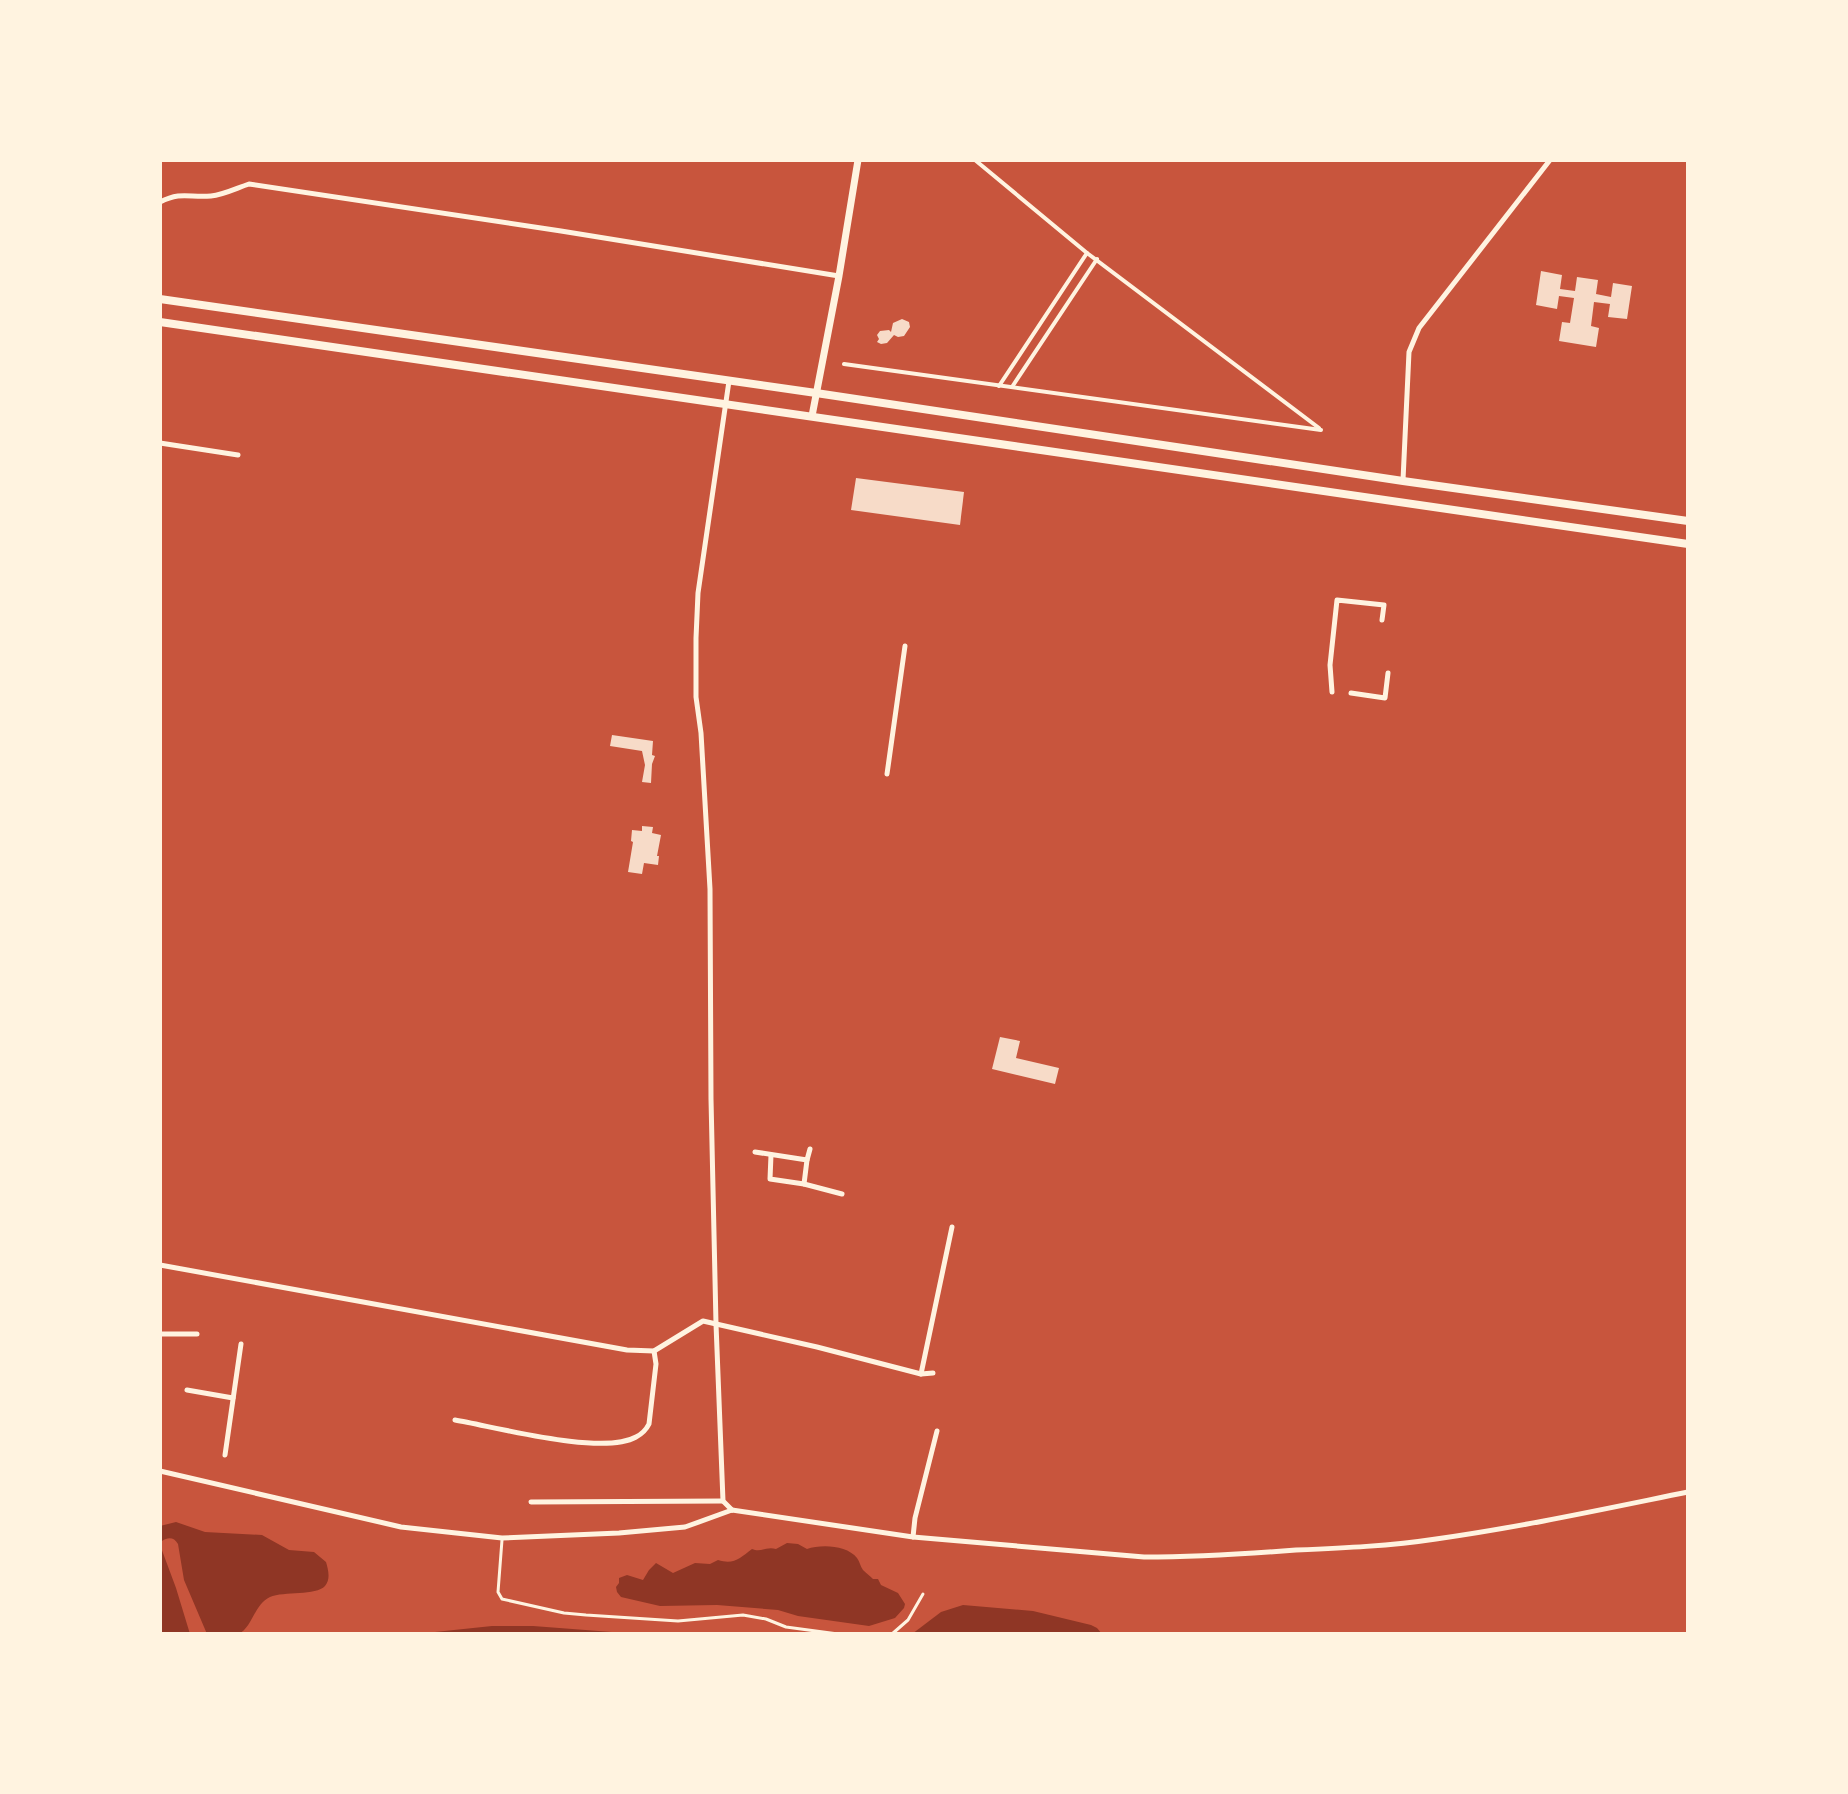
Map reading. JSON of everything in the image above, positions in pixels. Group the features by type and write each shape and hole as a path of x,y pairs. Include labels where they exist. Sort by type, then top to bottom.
{"main road":[{"path":"812,416 858,160"},
{"path":"160,299 1688,521"},
{"path":"160,322 1688,544"}],"street":[{"path":"844,364 1321,430 1087,253 975,160"},
{"path":"1403,481 1409,352 1419,328 1550,160"},
{"path":"160,202 184,194 213,196 249,184 839,276"},
{"path":"999,386 1087,253"},
{"path":"1012,387 1097,259"},
{"path":"729,381 698,593 696,697 710,889 711,1099 723,1501 732,1510"},
{"path":"160,443 238,455"},
{"path":"1332,692 1330,665 1337,600 1384,605 1382,620"},
{"path":"887,774 905,646"},
{"path":"1351,693 1385,698 1388,673"},
{"path":"804,1184 810,1149"},
{"path":"755,1152 807,1160"},
{"path":"771,1155 770,1179 842,1194"},
{"path":"921,1374 952,1227"},
{"path":"160,1265 627,1350 654,1351 703,1321 921,1374 933,1373"},
{"path":"160,1334 197,1334"},
{"path":"225,1455 241,1344"},
{"path":"455,1420 526,1435 604,1444 634,1439 649,1424 656,1364 654,1351"},
{"path":"187,1390 234,1398"},
{"path":"913,1537 937,1431"},
{"path":"160,1471 401,1527 502,1538 685,1527 732,1510 913,1537 1144,1557 1236,1554 1435,1539 1530,1524 1688,1492"},
{"path":"531,1502 723,1501"}],"lane":[{"path":"502,1538 498,1592 502,1599 564,1613 678,1621 743,1615 786,1627 838,1634"},
{"path":"892,1634 908,1620 923,1594"}],"shaded area":[{"path":"176,1522 205,1532 262,1535 289,1550 314,1552 326,1562 328,1580 325,1586 315,1591 283,1594 265,1600 247,1627 238,1634 207,1634 184,1580 178,1544 169,1538 160,1545 160,1526"},
{"path":"787,1543 807,1549 826,1546 847,1550 873,1579 878,1579 881,1585 898,1593 905,1604 904,1608 895,1618 869,1626 798,1616 778,1610 717,1605 660,1606 621,1597 617,1592 619,1578 627,1575 643,1580 656,1563 673,1573 695,1563 733,1561 752,1549 776,1549"},
{"path":"160,1545 176,1588 190,1634 160,1634"},
{"path":"963,1605 1033,1611 1091,1625 1102,1634 912,1634 941,1612"},
{"path":"492,1626 533,1626 638,1634 416,1634"}],"building":[{"path":"1541,271 1562,275 1560,289 1575,291 1577,277 1598,280 1596,294 1611,297 1613,283 1632,286 1627,319 1608,317 1610,304 1594,302 1591,326 1599,328 1596,347 1559,341 1562,322 1570,323 1574,298 1559,296 1557,309 1536,305"},
{"path":"902,319 909,322 910,327 904,336 894,335 887,343 877,342 880,331 891,332 893,323"},
{"path":"856,478 964,492 960,525 851,510"},
{"path":"612,735 653,741 652,755 655,756 651,783 642,782 645,765 642,751 610,746"},
{"path":"642,826 653,827 652,833 661,835 658,865 644,863 642,874 628,872 632,830 642,831"},
{"path":"1000,1037 1020,1041 1016,1058 1059,1068 1055,1084 992,1069"}]}
